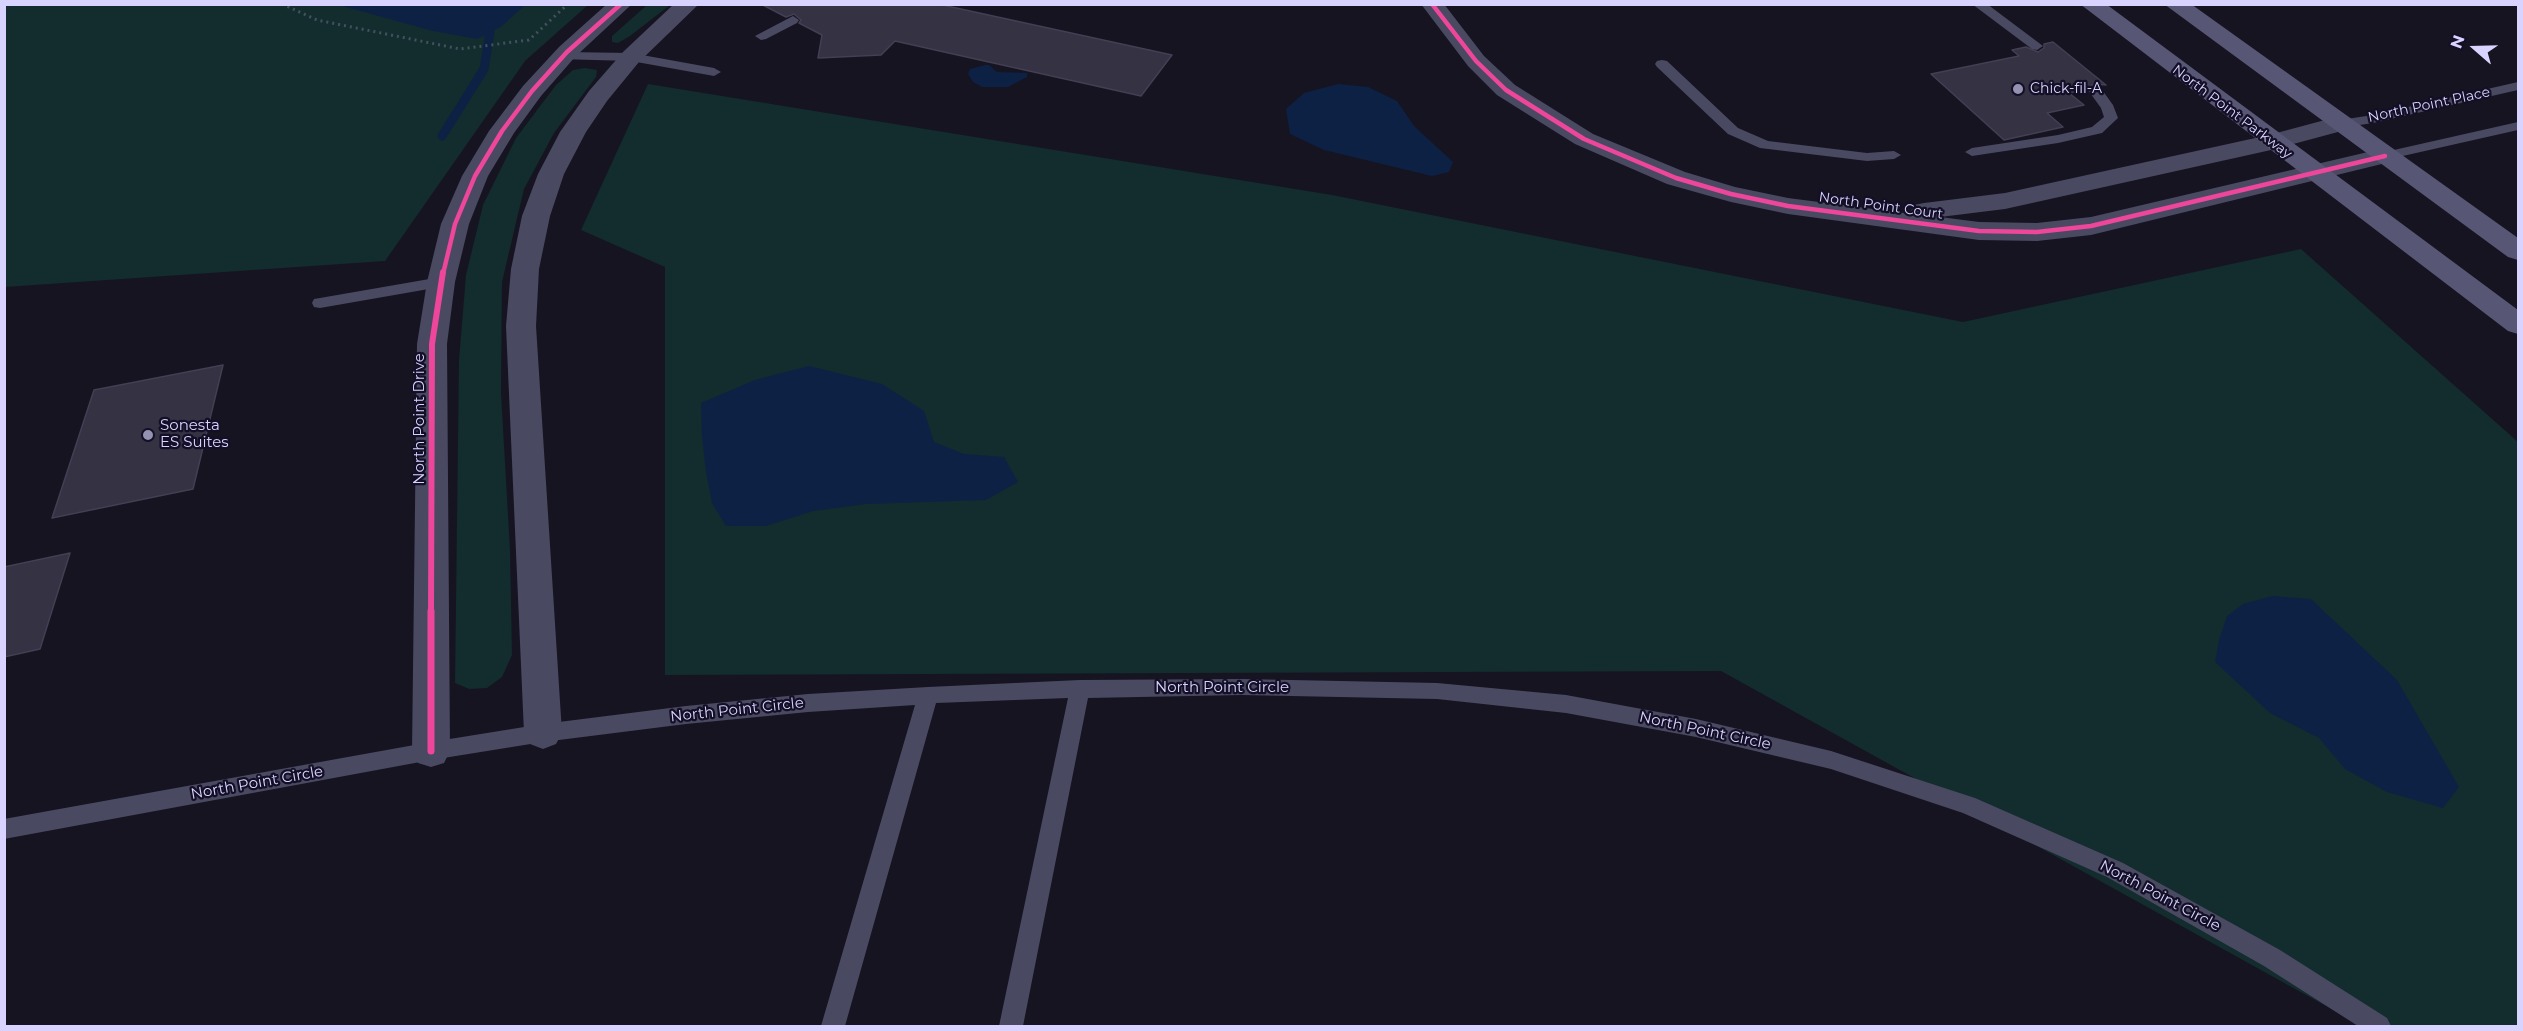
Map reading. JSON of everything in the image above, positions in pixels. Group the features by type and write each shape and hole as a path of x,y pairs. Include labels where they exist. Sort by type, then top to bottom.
{"street":[{"name":"North Point Drive","path":"431,751 432,344 441,282 455,224 475,176 502,131 532,91 563,56 621,4"},
{"path":"543,733 521,326 525,269 536,216 551,174 573,132 598,96 631,57 688,4"},
{"name":"North Point Court","path":"1432,4 1476,61 1506,90 1584,139 1667,174 1731,194 1788,206 1979,231 2037,232 2091,226 2385,156"},
{"name":"North Point Parkway","path":"2091,4 2271,142 2518,324"},
{"path":"2175,4 2518,251"},
{"name":"North Point Court","path":"1850,214 1902,213 2005,201 2271,142 2340,124"}],"lane":[{"path":"1978,4 2037,45"},
{"path":"761,36 793,20"},
{"path":"563,56 631,57 714,72"},
{"path":"1662,64 1733,131 1766,145 1867,157 1894,155"},
{"name":"North Point Place","path":"2340,124 2518,86"},
{"path":"1972,152 2058,139 2097,130 2111,118 2108,108 2095,90"},
{"path":"2385,156 2518,126"},
{"path":"320,303 441,282"},
{"name":"North Point Circle","path":"4,829 431,751 543,733 697,714 928,694 1080,688 1254,687 1449,692 1566,704 1633,715 1809,755 1902,782 1968,805 2095,861 2242,941 2379,1026"},
{"path":"1011,1026 1080,688"},
{"path":"833,1026 928,694"}],"path":[{"path":"282,4 317,20 460,49 529,40 568,4"}],"green space":[{"path":"5,5 588,5 525,61 385,261 5,287"},
{"path":"647,5 670,5 630,36 618,43 612,42 612,36"},
{"path":"585,68 597,70 596,77 554,133 524,189 502,282 501,393 510,550 512,655 502,677 487,688 469,689 455,683 459,360 466,275 483,205 516,138 556,85 573,70"},
{"path":"648,84 1332,195 1963,322 2301,249 2518,442 2518,1026 2362,1026 1721,671 665,675 665,267 581,230"}],"water":[{"path":"339,5 525,5 501,27 477,39 433,31"},
{"path":"989,65 997,72 1027,73 1027,77 1008,87 982,87 973,82 968,74 970,69"},
{"path":"1338,84 1368,87 1397,101 1414,126 1453,162 1449,172 1432,176 1324,150 1290,134 1286,109 1304,93"},
{"path":"809,366 882,384 924,411 934,442 964,454 1004,457 1018,482 986,500 866,504 813,511 766,526 726,526 712,503 702,436 701,403 755,380"},
{"path":"2273,596 2311,599 2397,680 2459,787 2443,808 2387,792 2345,769 2319,738 2270,713 2215,662 2227,616 2243,604"}],"building":[{"path":"761,4 938,4 1172,55 1141,96 895,41 881,55 818,58 822,35 799,23 801,20 794,14 786,17"},
{"name":"Chick-fil-A","path":"2053,42 2106,85 2094,84 2086,89 2069,93 2084,105 2047,113 2063,127 2004,140 1931,74 2019,56 2012,50 2026,47 2038,52 2044,48 2044,44"},
{"path":"223,365 193,489 52,518 94,390"},
{"path":"70,553 40,649 4,657 4,567"}],"waterway":[{"path":"442,136 484,69 490,32"}],"cycle path":[{"path":"431,751 432,344 441,282 455,224 475,176 502,131 532,91 567,52 621,4"},
{"path":"1432,4 1476,61 1506,90 1584,139 1676,178 1731,194 1788,206 1979,231 2037,232 2091,226 2385,156"}],"place":[{"name":"Chick-fil-A","path":"2018,89"},
{"name":"Sonesta ES Suites","path":"148,435"}]}
